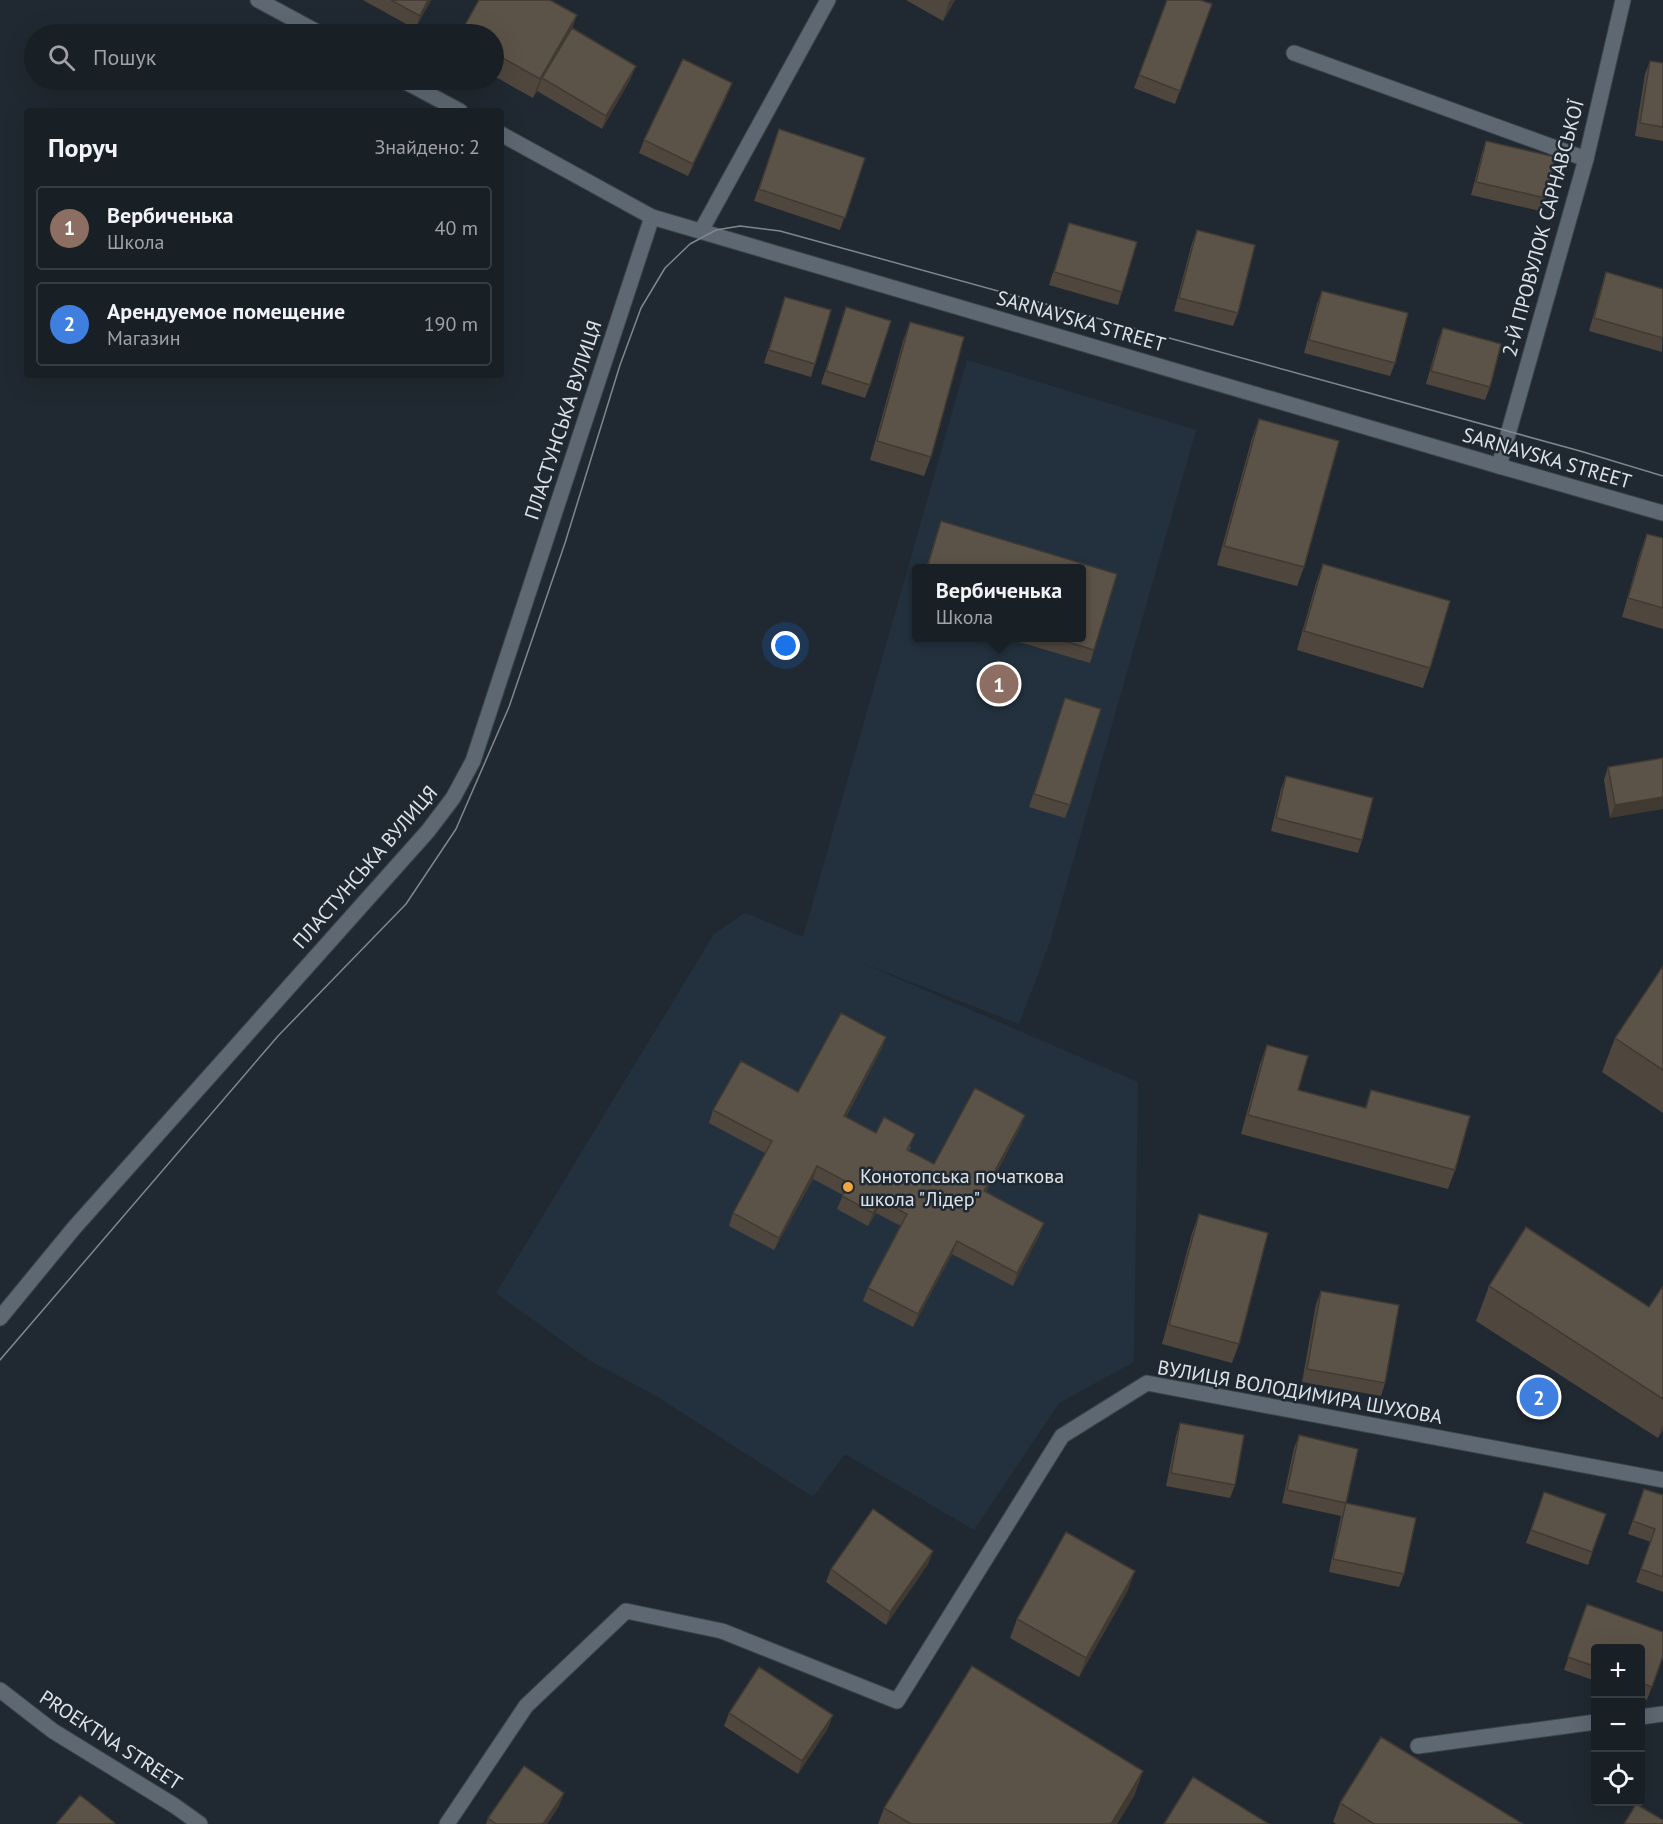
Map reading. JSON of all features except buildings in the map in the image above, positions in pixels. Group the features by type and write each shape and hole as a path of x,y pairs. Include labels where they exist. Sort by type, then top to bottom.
{"street":[{"path":"258,0 302,24"},
{"path":"700,231 828,0"},
{"name":"2-Й ПРОВУЛОК САРНАВСЬКОЇ","path":"1499,466 1586,159 1623,0"},
{"path":"1294,53 1586,159"},
{"path":"421,90 454,108"},
{"name":"SARNAVSKA STREET","path":"504,136 652,217 1663,513"},
{"name":"ПЛАСТУНСЬКА ВУЛИЦЯ","path":"0,1318 74,1228 428,831 453,798 473,761 652,217"},
{"name":"ВУЛИЦЯ ВОЛОДИМИРА ШУХОВА","path":"447,1824 526,1706 626,1611 722,1631 897,1701 1062,1436 1147,1383 1663,1480"},
{"name":"PROEKTNA STREET","path":"0,1690 53,1731 201,1824"},
{"path":"1645,1716 1663,1714"},
{"path":"1418,1746 1591,1723"}],"shaded area":[{"name":"Конотопська початкова школа \"Лідер\"","path":"967,360 1196,430 1050,942 1019,1024 857,961 1138,1082 1134,1362 1059,1403 974,1530 845,1454 813,1497 658,1397 589,1360 496,1293 714,934 745,913 803,937"}],"tram line":[{"path":"0,1360 278,1036 406,904 456,829 509,707 565,543 620,365 641,308 665,268 690,244 716,230 740,226 780,231 1580,451 1663,476"}],"place":[{"name":"Вербиченька","path":"999,684"},
{"name":"Конотопська початкова школа \"Лідер\"","path":"848,1187"},
{"name":"Арендуемое помещение","path":"1539,1397"}]}
